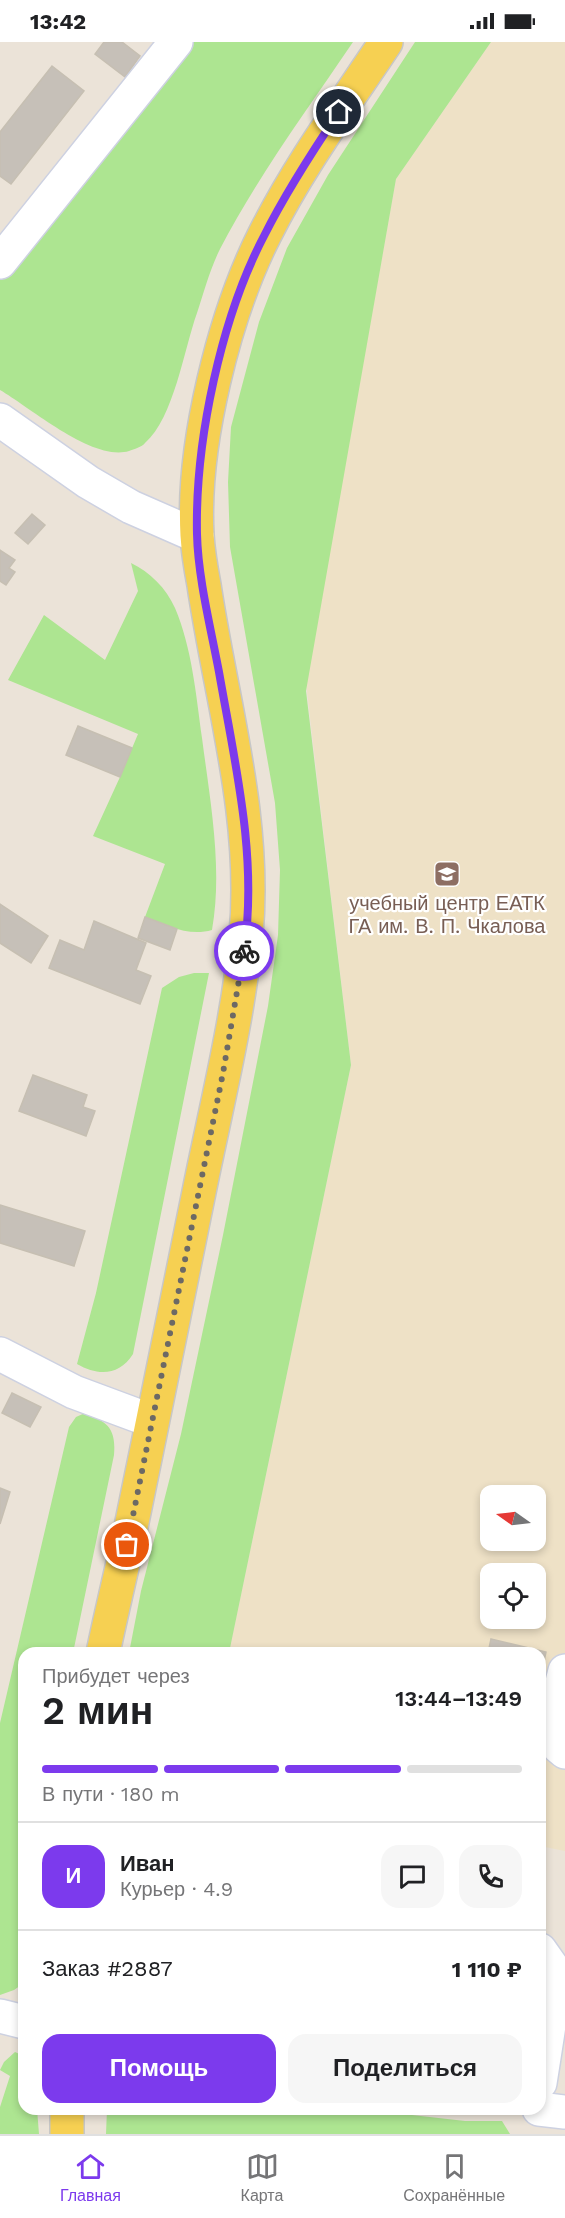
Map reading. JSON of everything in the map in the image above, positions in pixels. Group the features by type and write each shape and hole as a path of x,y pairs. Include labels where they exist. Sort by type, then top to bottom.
{"main road":[{"path":"104,1647 223,1073 246,934 248,882 245,828 239,780 197,536 198,471 208,411 224,344 247,274 263,237 288,190 386,42"},
{"path":"67,2115 67,2134"}],"street":[{"path":"0,262 176,42"},
{"path":"0,420 88,483 131,507 197,536"},
{"path":"0,1354 74,1392 152,1421"},
{"path":"565,1671 553,1717 559,1747 565,1752"},
{"path":"546,1958 557,1974 546,2045"},
{"path":"0,2016 18,2020"},
{"path":"546,2110 565,2112"},
{"path":"532,2134 536,2115"}],"shaded area":[{"name":"учебный центр ЕАТК ГА им. В. П. Чкалова","path":"491,42 565,42 565,1851 546,1847 546,1647 230,1647 351,1065 306,683 396,179"}],"green space":[{"path":"187,42 353,42 267,169 220,249 207,281 171,400 155,432 142,446 129,451 114,452 98,449 63,431 0,390 0,273"},
{"path":"415,42 491,42 396,179 306,691 351,1065 230,1647 130,1647 141,1591 181,1434 223,1235 268,1006 278,935 280,870 275,803 230,547 228,482 231,427 259,322 287,248 328,175"},
{"path":"131,563 151,576 162,587 175,608 186,639 193,672 216,858 212,930 203,932 186,931 145,917 165,864 93,836 138,734 8,680 44,615 105,660 138,591"},
{"path":"194,973 209,973 133,1354 115,1370 93,1371 77,1364 96,1293 162,988 179,977"},
{"path":"85,1413 100,1420 109,1428 114,1439 114,1455 74,1647 18,1647 18,1987 0,1995 0,1723 69,1427 76,1417"},
{"path":"15,2052 18,2053 18,2115 37,2115 39,2134 0,2134 0,2107 10,2076 0,2070 4,2062"},
{"path":"107,2115 412,2115 465,2121 502,2121 510,2134 106,2134"}],"building":[{"path":"104,42 122,42 140,56 125,77 95,54"},
{"path":"52,66 84,91 11,184 0,176 0,132"},
{"path":"32,514 45,525 28,544 15,533"},
{"path":"0,550 15,560 9,568 15,572 6,585 0,581"},
{"path":"78,726 132,748 120,777 66,755"},
{"path":"0,904 48,936 31,963 0,943"},
{"path":"145,917 177,929 170,950 138,938"},
{"path":"94,921 146,943 136,970 151,976 140,1004 49,968 60,940 84,950"},
{"path":"33,1075 87,1095 83,1107 95,1111 86,1136 19,1111"},
{"path":"0,1205 85,1231 74,1266 0,1243"},
{"path":"12,1393 41,1407 30,1427 2,1413"},
{"path":"0,1488 10,1492 0,1524"},
{"path":"491,1639 525,1647 489,1647"}],"way so far":[{"path":"127,1545 223,1073 244,951"}],"place":[{"name":"учебный центр ЕАТК ГА им. В. П. Чкалова","path":"447,874"}],"route":[{"path":"244,951 248,882 245,828 239,780 197,536 198,471 208,411 224,344 251,264 288,190 339,112"}]}
